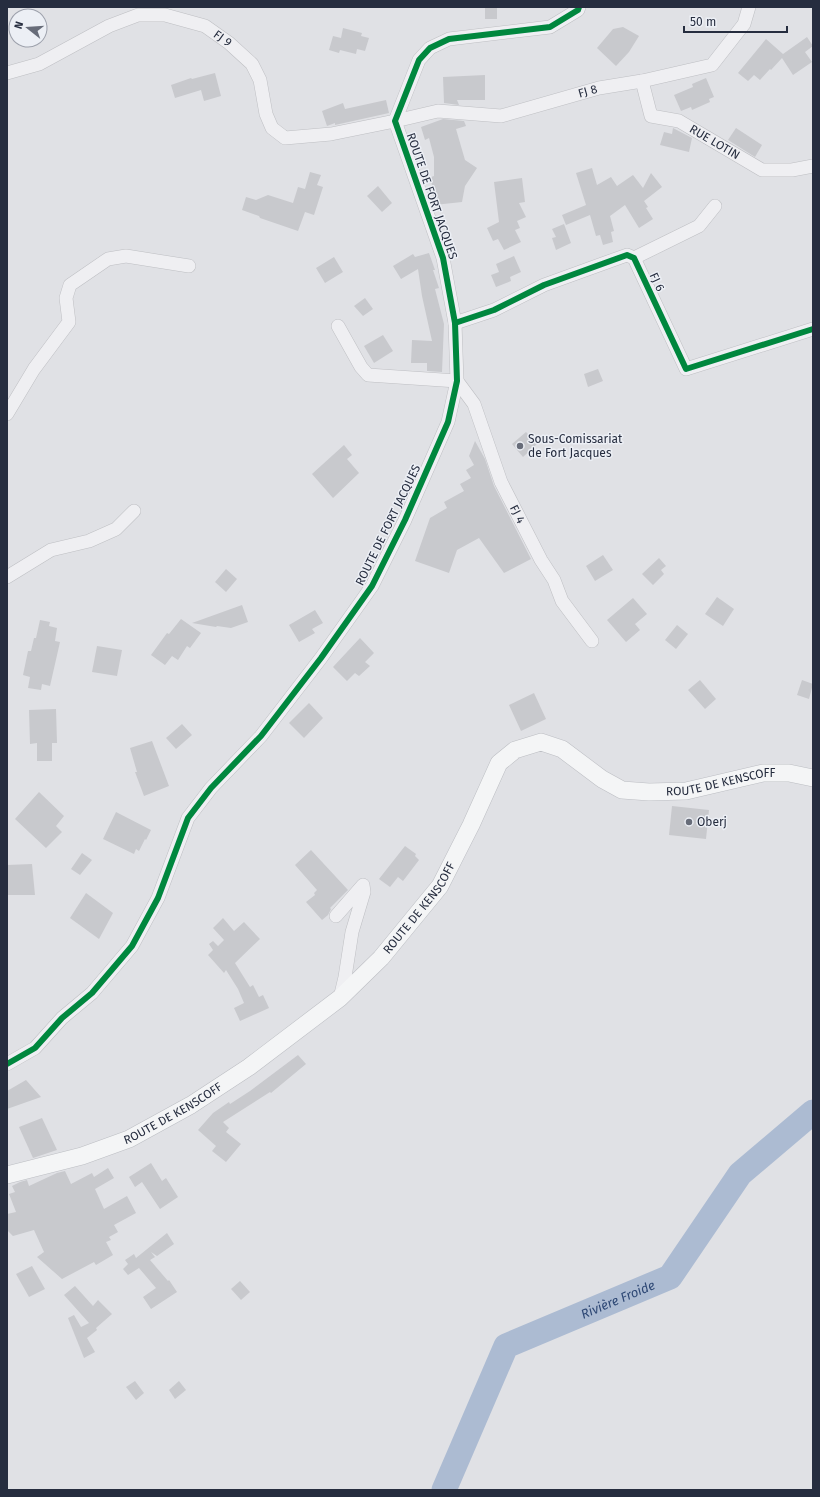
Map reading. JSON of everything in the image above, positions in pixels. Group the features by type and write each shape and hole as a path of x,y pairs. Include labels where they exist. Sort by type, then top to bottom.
{"main road":[{"name":"ROUTE DE KENSCOFF","path":"7,1175 82,1156 129,1139 191,1105 249,1067 340,998 381,958 440,886 471,825 499,763 515,750 541,742 562,749 602,779 622,790 650,792 686,791 763,773 789,773 813,778"}],"street":[{"name":"ROUTE DE FORT JACQUES","path":"7,1064 35,1048 62,1018 92,993 132,946 158,898 188,818 211,788 260,736 321,658 372,586 405,520 448,422 457,381 455,323 443,258 395,121 419,60 430,48 449,39 550,27 578,10 579,7"},
{"name":"FJ 8","path":"395,121 438,110 501,116 599,88 642,81 712,65 744,24 749,7"},
{"name":"FJ 9","path":"7,74 39,64 109,26 138,15 165,15 204,26 229,43 252,64 260,80 266,114 272,128 285,138 331,134 395,121"},
{"name":"RUE LOTIN","path":"642,81 651,116 679,121 762,170 792,170 813,166"},
{"path":"455,323 494,310 544,285 627,255 634,258 700,226 715,206"},
{"path":"7,414 34,370 69,322 66,298 70,285 108,260 126,256 189,266"},
{"name":"FJ 6","path":"634,258 686,369 813,329"},
{"path":"338,326 361,367 368,375 457,381"},
{"name":"FJ 4","path":"457,381 474,404 501,482 554,580 562,601 592,641"},
{"path":"7,577 51,550 89,541 116,529 134,511"},
{"path":"336,916 363,885 364,892 352,932 346,977 340,998"}],"building":[{"path":"485,7 497,7 497,19 485,19"},
{"path":"623,27 639,36 629,52 616,66 597,48 613,29"},
{"path":"343,28 362,33 361,36 369,38 365,51 357,49 356,54 340,50 339,53 329,50 333,36 341,38"},
{"path":"807,37 813,46 805,52 812,62 793,75 782,58 760,80 754,75 748,81 738,73 766,39 783,54"},
{"path":"215,73 221,96 204,101 201,90 175,98 171,85 191,78"},
{"path":"485,75 485,100 457,100 459,105 444,103 443,77"},
{"path":"706,78 714,97 709,99 710,102 692,110 691,107 681,111 674,95 693,87 692,84"},
{"path":"386,100 389,113 335,125 335,123 327,126 322,111 343,103 345,109"},
{"path":"443,119 464,121 466,126 456,129 465,160 477,168 465,186 462,202 434,205 431,177 434,176 434,157 429,138 425,140 421,127"},
{"path":"673,128 692,138 689,152 660,145 664,132 672,134"},
{"path":"736,128 762,145 755,157 728,140"},
{"path":"592,168 597,185 611,177 617,186 633,175 643,188 651,173 662,187 644,201 648,207 646,208 653,219 639,228 625,205 610,216 614,231 611,232 613,242 603,245 600,235 596,236 590,215 566,225 562,215 586,205 576,173"},
{"path":"310,172 321,175 317,185 323,187 314,215 305,212 298,231 242,210 246,197 256,200 268,195 293,203 298,187 305,189"},
{"path":"522,178 525,202 519,203 526,217 517,221 520,228 515,230 521,242 504,250 498,239 493,241 487,228 499,222 494,182"},
{"path":"378,186 392,203 382,212 367,196"},
{"path":"564,224 571,243 556,250 552,238 556,237 552,229"},
{"path":"429,253 439,288 435,289 444,324 442,372 427,371 427,363 411,363 412,340 432,341 422,296 418,269 401,279 393,266 413,254 415,257"},
{"path":"514,256 521,272 510,277 511,281 496,287 491,275 499,272 496,264"},
{"path":"334,257 343,272 325,283 316,268"},
{"path":"365,298 373,309 363,316 354,306"},
{"path":"383,335 393,351 374,363 364,346"},
{"path":"598,369 603,381 588,387 584,374"},
{"path":"526,432 537,444 523,457 512,444"},
{"path":"475,441 485,459 494,486 531,559 504,573 479,538 457,550 449,573 415,561 430,518 447,508 444,502 464,491 460,484 471,478 466,470 474,465 469,456"},
{"path":"344,445 352,455 347,459 359,473 333,498 312,474"},
{"path":"603,555 613,570 595,581 586,566"},
{"path":"659,558 666,566 661,570 664,574 653,585 642,574"},
{"path":"226,569 237,579 226,592 215,582"},
{"path":"717,597 734,609 723,626 705,614"},
{"path":"633,598 647,614 635,624 640,630 626,642 607,620"},
{"path":"242,605 248,622 231,628 192,623"},
{"path":"315,610 323,623 312,629 315,633 299,642 289,625"},
{"path":"181,619 201,633 190,648 187,646 178,660 172,656 165,665 151,655 167,633 169,634"},
{"path":"40,620 50,622 49,626 57,628 55,641 60,642 50,686 42,684 41,690 28,688 30,677 23,675 28,651 31,651"},
{"path":"677,625 688,634 676,649 665,640"},
{"path":"360,638 374,653 365,662 370,666 359,676 355,673 347,681 333,667"},
{"path":"97,646 122,650 117,676 92,672"},
{"path":"700,680 716,699 705,709 688,690"},
{"path":"802,680 813,684 809,699 797,695"},
{"path":"534,693 546,719 521,731 509,705"},
{"path":"309,703 323,718 304,738 289,723"},
{"path":"56,709 57,743 52,743 52,761 37,761 37,743 30,744 29,710"},
{"path":"182,724 192,735 176,749 166,738"},
{"path":"152,741 169,786 144,796 135,772 137,772 130,748"},
{"path":"39,792 64,816 56,826 62,832 46,848 15,819"},
{"name":"Oberj","path":"672,806 709,810 706,839 669,835"},
{"path":"116,812 151,830 139,851 136,849 134,854 103,839"},
{"path":"405,846 416,854 415,856 419,860 403,881 398,877 390,887 379,879"},
{"path":"311,850 348,890 330,908 331,909 328,915 322,920 306,902 315,895 314,893 317,890 295,865"},
{"path":"82,853 92,860 80,875 71,869"},
{"path":"32,864 35,895 7,895 7,865"},
{"path":"86,893 113,913 99,939 70,918"},
{"path":"223,918 234,931 244,922 260,939 235,963 250,987 253,985 259,997 263,995 269,1008 240,1021 234,1008 244,1003 238,989 226,970 224,973 208,955 213,950 209,944 213,941 218,946 224,940 213,928"},
{"path":"298,1055 306,1064 271,1093 270,1092 223,1122 229,1128 226,1132 241,1144 226,1162 212,1151 216,1146 198,1130 213,1113 229,1102 230,1104 250,1091"},
{"path":"26,1080 41,1097 7,1109 7,1091"},
{"path":"42,1118 57,1150 33,1158 19,1127"},
{"path":"151,1163 162,1181 166,1178 178,1197 160,1209 142,1182 135,1187 129,1177"},
{"path":"108,1168 114,1178 95,1189 104,1209 127,1196 136,1213 114,1225 118,1232 109,1237 111,1240 106,1242 113,1255 96,1265 94,1262 62,1279 37,1257 44,1252 34,1230 13,1236 7,1230 7,1214 16,1212 9,1194 15,1192 12,1186 27,1180 29,1186 57,1173 65,1171 71,1184 92,1173 94,1177"},
{"path":"167,1233 174,1244 157,1256 151,1252 155,1257 150,1260 168,1281 169,1280 177,1292 151,1309 143,1297 156,1288 139,1268 128,1275 123,1269 128,1264 125,1260 134,1254 136,1258"},
{"path":"32,1266 45,1289 29,1297 16,1274"},
{"path":"240,1281 250,1292 241,1300 231,1289"},
{"path":"75,1286 93,1306 98,1300 112,1314 87,1338 95,1352 84,1358 68,1318 74,1315 81,1327 89,1323 64,1295"},
{"path":"135,1381 144,1393 136,1400 126,1387"},
{"path":"179,1381 186,1390 175,1399 169,1390"}],"waterway":[{"name":"Rivière Froide","path":"444,1490 506,1346 670,1277 740,1174 813,1112"}],"cycle path":[{"path":"7,1064 35,1048 62,1018 92,993 132,946 158,898 188,818 211,788 261,736 321,658 372,586 405,520 448,422 457,381 455,323 443,258 395,121 419,60 430,48 449,39 550,27 578,10 579,7"},
{"path":"455,323 494,310 544,285 627,255 634,258 686,369 813,329"}],"place":[{"name":"Sous-Comissariat de Fort Jacques","path":"520,446"},
{"name":"Oberj","path":"689,822"}]}
